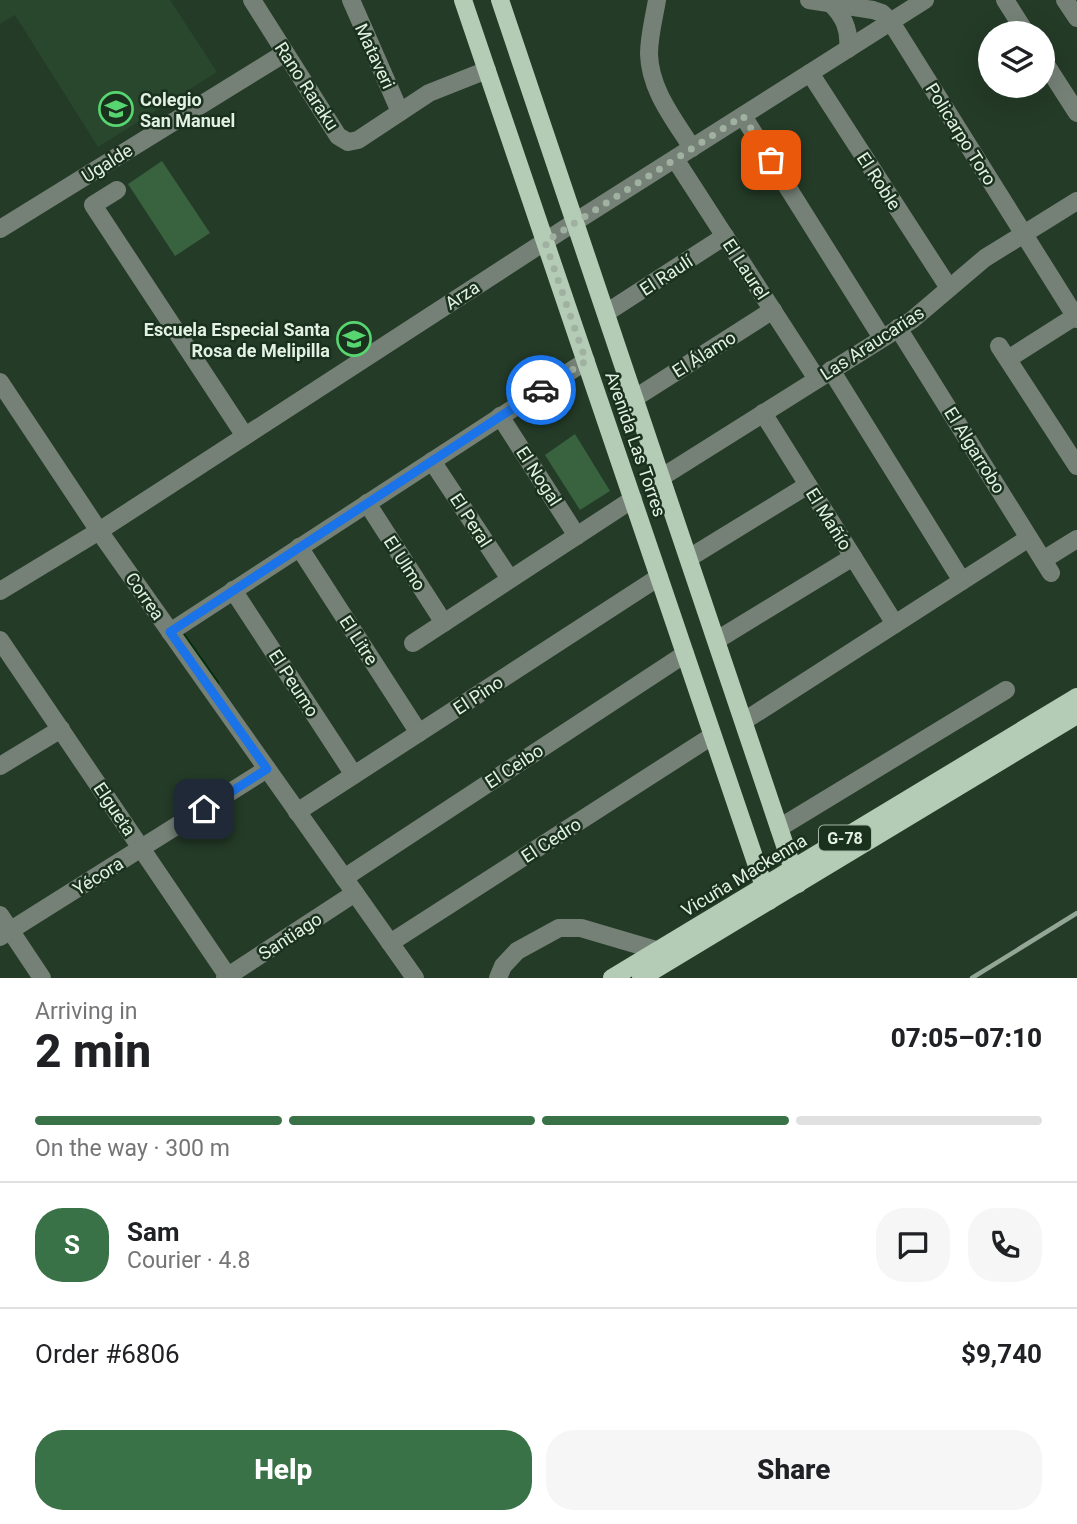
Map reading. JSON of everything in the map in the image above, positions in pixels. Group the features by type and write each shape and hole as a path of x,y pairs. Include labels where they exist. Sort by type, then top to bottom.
{"main road":[{"name":"Avenida Las Torres","path":"463,0 766,894"},
{"name":"Avenida Las Torres","path":"500,0 795,877"},
{"name":"Vicuña Mackenna","path":"795,877 1077,697"},
{"name":"Vicuña Mackenna","path":"612,978 766,894 1077,715"},
{"name":"Vicuña Mackenna","path":"641,978 766,894"}],"street":[{"name":"Rano Raraku","path":"252,0 344,141 358,140 436,89 487,70"},
{"name":"Mataveri","path":"351,0 400,112"},
{"path":"657,0 650,43 652,75 664,104 692,148"},
{"path":"809,0 873,10 882,13 891,22"},
{"name":"Arza","path":"0,592 925,0"},
{"path":"1005,0 1018,21"},
{"path":"1065,0 1077,18"},
{"path":"830,3 838,10 847,27 848,49"},
{"name":"Policarpo Toro","path":"891,22 1076,317"},
{"name":"Ugalde","path":"0,229 285,53"},
{"name":"El Roble","path":"810,73 949,288"},
{"path":"1055,79 1077,113"},
{"path":"743,116 882,338"},
{"name":"El Laurel","path":"675,159 773,310 824,375 962,581"},
{"path":"117,190 93,205 245,436"},
{"name":"Las Araucarias","path":"662,477 898,328 930,305 985,258 1077,201"},
{"name":"El Raulí","path":"606,313 725,236"},
{"name":"El Álamo","path":"635,398 773,310"},
{"path":"1076,317 1004,353 1077,466"},
{"name":"El Algarrobo","path":"898,328 1047,566 1077,539"},
{"path":"170,632 586,361"},
{"name":"Correa","path":"0,382 99,531 415,978"},
{"name":"El Mañío","path":"763,413 895,624"},
{"name":"El Nogal","path":"500,416 577,536"},
{"name":"El Peral","path":"432,461 510,579"},
{"path":"689,558 808,485"},
{"path":"413,643 633,499"},
{"name":"El Ulmo","path":"367,503 444,623"},
{"path":"744,721 1029,538"},
{"name":"El Litre","path":"299,547 419,733"},
{"path":"717,640 853,556"},
{"name":"El Pino","path":"297,812 659,577"},
{"name":"El Peumo","path":"233,590 354,775"},
{"name":"Elgueta","path":"0,640 227,977"},
{"name":"El Ceibo","path":"344,878 685,654"},
{"path":"779,828 1006,690"},
{"path":"0,766 61,729"},
{"name":"El Cedro","path":"390,943 712,736"},
{"name":"Yécora","path":"5,934 267,769"},
{"name":"Santiago","path":"227,977 355,893"},
{"path":"0,915 5,934 42,978"},
{"path":"498,978 503,966 517,951 559,928 581,928 659,951"}],"shaded area":[{"name":"Colegio San Manuel","path":"0,0 170,0 217,72 98,147 15,15 0,24"},
{"path":"162,161 210,233 175,256 128,184"},
{"path":"575,434 610,491 580,510 545,455"}],"waterway":[{"path":"183,635 217,683"}],"railway":[{"path":"972,978 1077,913"}],"way so far":[{"path":"541,390 586,361 545,242 743,116 771,160"}],"place":[{"name":"Colegio San Manuel","path":"116,109"},
{"name":"Escuela Especial Santa Rosa de Melipilla","path":"354,339"}],"route":[{"path":"204,809 267,769 170,632 541,390"}]}
